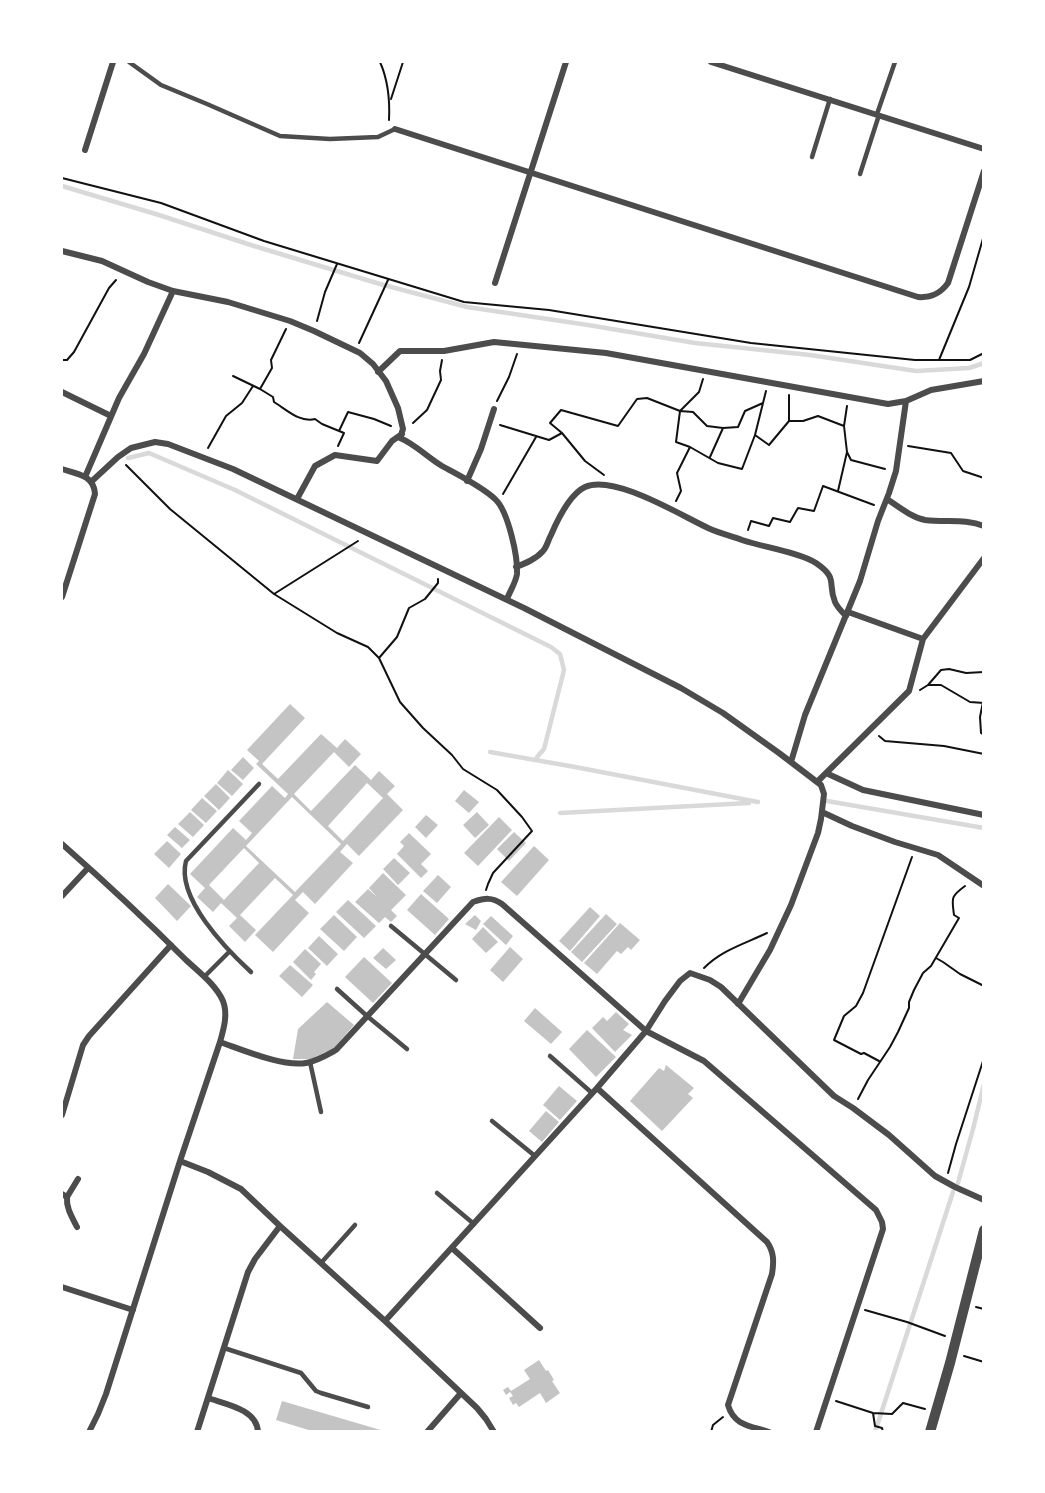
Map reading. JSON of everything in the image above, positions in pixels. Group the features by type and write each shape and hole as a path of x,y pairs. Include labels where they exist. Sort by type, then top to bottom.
{"street":[{"path":"85,150 113,62"},
{"path":"495,283 566,62"},
{"path":"711,62 984,148"},
{"path":"395,129 918,297 930,297 948,283 984,171"},
{"path":"62,251 102,261 173,291 228,302 290,321 360,353 373,364 386,381 398,408 403,432 399,438 410,442 428,457 500,505 512,536 517,575 507,599"},
{"path":"85,477 119,398 144,354 173,291"},
{"path":"378,372 400,351 444,351 494,342 606,353 888,404 906,401 931,390 984,381"},
{"path":"62,392 111,416"},
{"path":"791,762 805,715 860,581 878,521 887,500 896,471 906,401"},
{"path":"467,481 481,449 494,409"},
{"path":"297,499 315,466 335,454 377,461 392,441 403,432"},
{"path":"92,481 131,448 155,442 168,444 233,469 507,599 681,688 723,713 817,782 824,790 818,833 791,905 770,950 738,1004"},
{"path":"62,469 92,481 95,494 62,597"},
{"path":"516,567 531,561 543,552 560,516 580,489 588,486 608,486 629,491 709,529 815,562 831,578 835,602 847,614 923,639"},
{"path":"887,500 918,518 937,521 969,521 984,526"},
{"path":"817,782 909,691 923,639 984,558"},
{"path":"826,773 863,790 984,815"},
{"path":"822,812 852,826 938,855 984,886"},
{"path":"62,844 204,977 219,993 225,1011 225,1024 220,1042 106,1394 88,1431"},
{"path":"62,896 88,868"},
{"path":"220,1042 286,1063 310,1062 336,1050 473,902 485,898 496,900 646,1031 704,1061 876,1210 883,1228 816,1431"},
{"path":"62,1115 83,1045 171,945"},
{"path":"385,1321 646,1031 665,1000 680,981 690,973 721,987 828,1090 889,1135 928,1170 946,1182 984,1200"},
{"path":"594,1090 767,1242 772,1249 772,1274 728,1406 733,1418 770,1431"},
{"path":"180,1161 241,1189 477,1408 494,1431"},
{"path":"78,1179 64,1196 78,1227"},
{"path":"197,1431 248,1272 280,1226"},
{"path":"930,1431 984,1230"},
{"path":"452,1248 540,1328"},
{"path":"62,1287 133,1310"},
{"path":"427,1431 460,1393"},
{"path":"208,1398 237,1407 249,1414 256,1421 258,1431"}],"lane":[{"path":"129,62 161,85 280,136 330,139 378,137 395,129"},
{"path":"860,174 895,62"},
{"path":"812,157 830,99"},
{"path":"251,972 229,952 203,919 186,884 184,868 186,861 259,784"},
{"path":"391,926 456,980"},
{"path":"204,977 229,952"},
{"path":"338,989 407,1049"},
{"path":"550,1056 594,1090"},
{"path":"310,1062 321,1112"},
{"path":"492,1121 535,1156"},
{"path":"437,1192 474,1224"},
{"path":"321,1263 355,1225"},
{"path":"224,1348 301,1373 316,1391 368,1407"}],"path":[{"path":"380,62 390,101"},
{"path":"395,129 389,121 390,101 403,62"},
{"path":"62,178 161,203 264,241 464,302 549,310 751,343 915,360 970,360 984,353"},
{"path":"939,360 969,286 984,235"},
{"path":"314,331 325,292 338,264"},
{"path":"62,360 67,360 74,352 109,288 124,271"},
{"path":"355,351 388,280"},
{"path":"260,389 272,368 271,360 290,321"},
{"path":"494,409 509,377 520,345"},
{"path":"339,431 348,412 374,419 403,432 427,410 441,380 440,371 444,351"},
{"path":"705,371 699,392 680,411 676,442 718,463 742,469 755,435 768,382"},
{"path":"234,376 273,397 274,402 298,417 307,421 315,419 344,433 335,454"},
{"path":"203,458 226,416 242,404 253,386"},
{"path":"755,435 769,445 789,421 789,386"},
{"path":"848,397 844,426 850,460 896,471"},
{"path":"608,486 604,475 585,461 562,433 550,423 561,410 618,426 637,399 647,398 680,411 693,412 707,426 738,428 745,411 763,403"},
{"path":"789,421 802,421 818,416 844,426"},
{"path":"490,422 549,440 562,433"},
{"path":"709,458 723,428"},
{"path":"497,501 536,437"},
{"path":"899,444 951,453 963,471 984,478"},
{"path":"672,510 681,491 677,473 690,447"},
{"path":"838,491 847,452"},
{"path":"118,457 170,509 274,594 337,633 368,647 379,658 400,702 423,728 463,769 497,790 522,816 532,831 493,873 485,898"},
{"path":"745,541 751,521 769,526 773,518 790,522 798,508 814,511 823,486 883,508"},
{"path":"274,594 368,534"},
{"path":"379,658 397,637 409,608 425,599 438,583 440,567"},
{"path":"909,691 918,691 928,685 941,670 950,669 966,673 984,672"},
{"path":"928,685 941,685 970,702 983,703"},
{"path":"984,697 980,717 981,733 984,735"},
{"path":"870,728 885,741 944,746 982,754 984,750"},
{"path":"879,1062 864,1053 853,1052 834,1040 844,1016 856,1006 863,993 915,849"},
{"path":"853,1108 898,1032 923,973 931,966 959,918 954,915 951,901 955,894 975,880"},
{"path":"698,975 710,962 728,949 780,927"},
{"path":"936,958 984,986"},
{"path":"946,1182 984,1058"},
{"path":"857,1307 956,1340"},
{"path":"952,1354 984,1362"},
{"path":"827,1399 875,1413 892,1414 903,1403 935,1412"},
{"path":"711,1431 713,1425 730,1412"},
{"path":"875,1413 874,1426 882,1430"}],"building":[{"path":"290,704 305,718 262,764 278,779 321,734 337,748 345,739 361,754 349,767 334,752 294,794 311,811 355,765 371,780 379,771 395,786 387,794 403,810 359,856 347,844 340,852 353,863 315,904 303,892 295,900 309,913 273,952 255,935 293,895 275,878 240,915 256,930 245,942 229,926 237,918 221,903 213,912 197,897 205,888 190,874 233,828 246,840 252,833 239,821 272,786 285,798 288,794 256,764 259,761 247,750","holes":["367,783 383,798 343,841 328,826","292,797 341,844 295,892 246,846","244,848 259,863 224,900 209,885"]},
{"path":"243,757 254,768 243,780 231,770"},
{"path":"228,770 243,784 232,796 217,783"},
{"path":"216,784 230,798 219,810 204,796"},
{"path":"464,790 479,802 469,813 455,801"},
{"path":"202,798 217,811 206,823 191,810"},
{"path":"190,812 204,825 193,837 178,824"},
{"path":"477,812 489,825 475,838 463,825"},
{"path":"426,815 438,825 426,838 415,827"},
{"path":"499,817 512,830 478,866 464,853"},
{"path":"175,827 190,840 182,848 167,835"},
{"path":"514,832 526,843 509,861 497,849"},
{"path":"409,833 431,854 421,864 428,871 421,878 397,854 404,846 400,842"},
{"path":"167,841 181,854 169,868 154,854"},
{"path":"534,846 549,860 517,896 501,882"},
{"path":"394,858 410,873 398,885 383,869"},
{"path":"383,873 406,895 391,910 397,916 391,922 385,917 379,923 355,902 368,889 377,897 369,888"},
{"path":"438,875 451,887 437,903 423,891"},
{"path":"168,884 191,906 177,921 155,898"},
{"path":"421,894 449,919 435,935 407,910"},
{"path":"348,900 376,926 364,938 336,912"},
{"path":"590,907 600,916 570,951 559,941"},
{"path":"606,914 617,924 582,962 571,952"},
{"path":"334,915 357,937 344,951 320,929"},
{"path":"475,915 481,921 476,930 465,924"},
{"path":"491,916 513,936 506,945 483,924"},
{"path":"620,923 640,940 631,950 628,947 621,954 617,951 597,974 584,963"},
{"path":"483,927 498,942 486,953 472,939"},
{"path":"319,936 338,954 327,966 308,948"},
{"path":"510,947 523,959 503,982 490,970"},
{"path":"383,948 396,960 386,969 373,958"},
{"path":"305,949 321,964 311,980 293,962"},
{"path":"364,957 392,983 373,1003 345,977"},
{"path":"290,965 313,985 302,997 279,976"},
{"path":"327,1002 354,1025 334,1048 311,1059 293,1059 298,1029"},
{"path":"535,1008 562,1032 551,1044 524,1021"},
{"path":"616,1012 629,1024 623,1030 632,1035 615,1052 592,1028 603,1017 607,1021"},
{"path":"587,1030 616,1057 596,1077 569,1049"},
{"path":"666,1065 694,1088 688,1094 693,1098 662,1131 630,1101 659,1068 664,1071"},
{"path":"559,1086 577,1101 560,1120 543,1105"},
{"path":"546,1111 559,1122 542,1142 529,1131"},
{"path":"539,1360 546,1371 548,1370 560,1393 546,1403 540,1393 519,1407 516,1403 513,1405 509,1398 513,1396 510,1392 506,1395 503,1390 508,1387 511,1391 530,1379 524,1370"},
{"path":"282,1401 384,1432 315,1432 276,1420"}],"waterway":[{"path":"62,186 380,284 467,307 695,343 810,355 916,371 969,368 984,363"},
{"path":"128,458 149,453 235,490 551,647 560,654 564,670 544,749 537,760"},
{"path":"490,752 758,802"},
{"path":"827,801 984,828"},
{"path":"560,813 749,803"},
{"path":"958,1183 984,1084"},
{"path":"875,1432 953,1192"}]}
